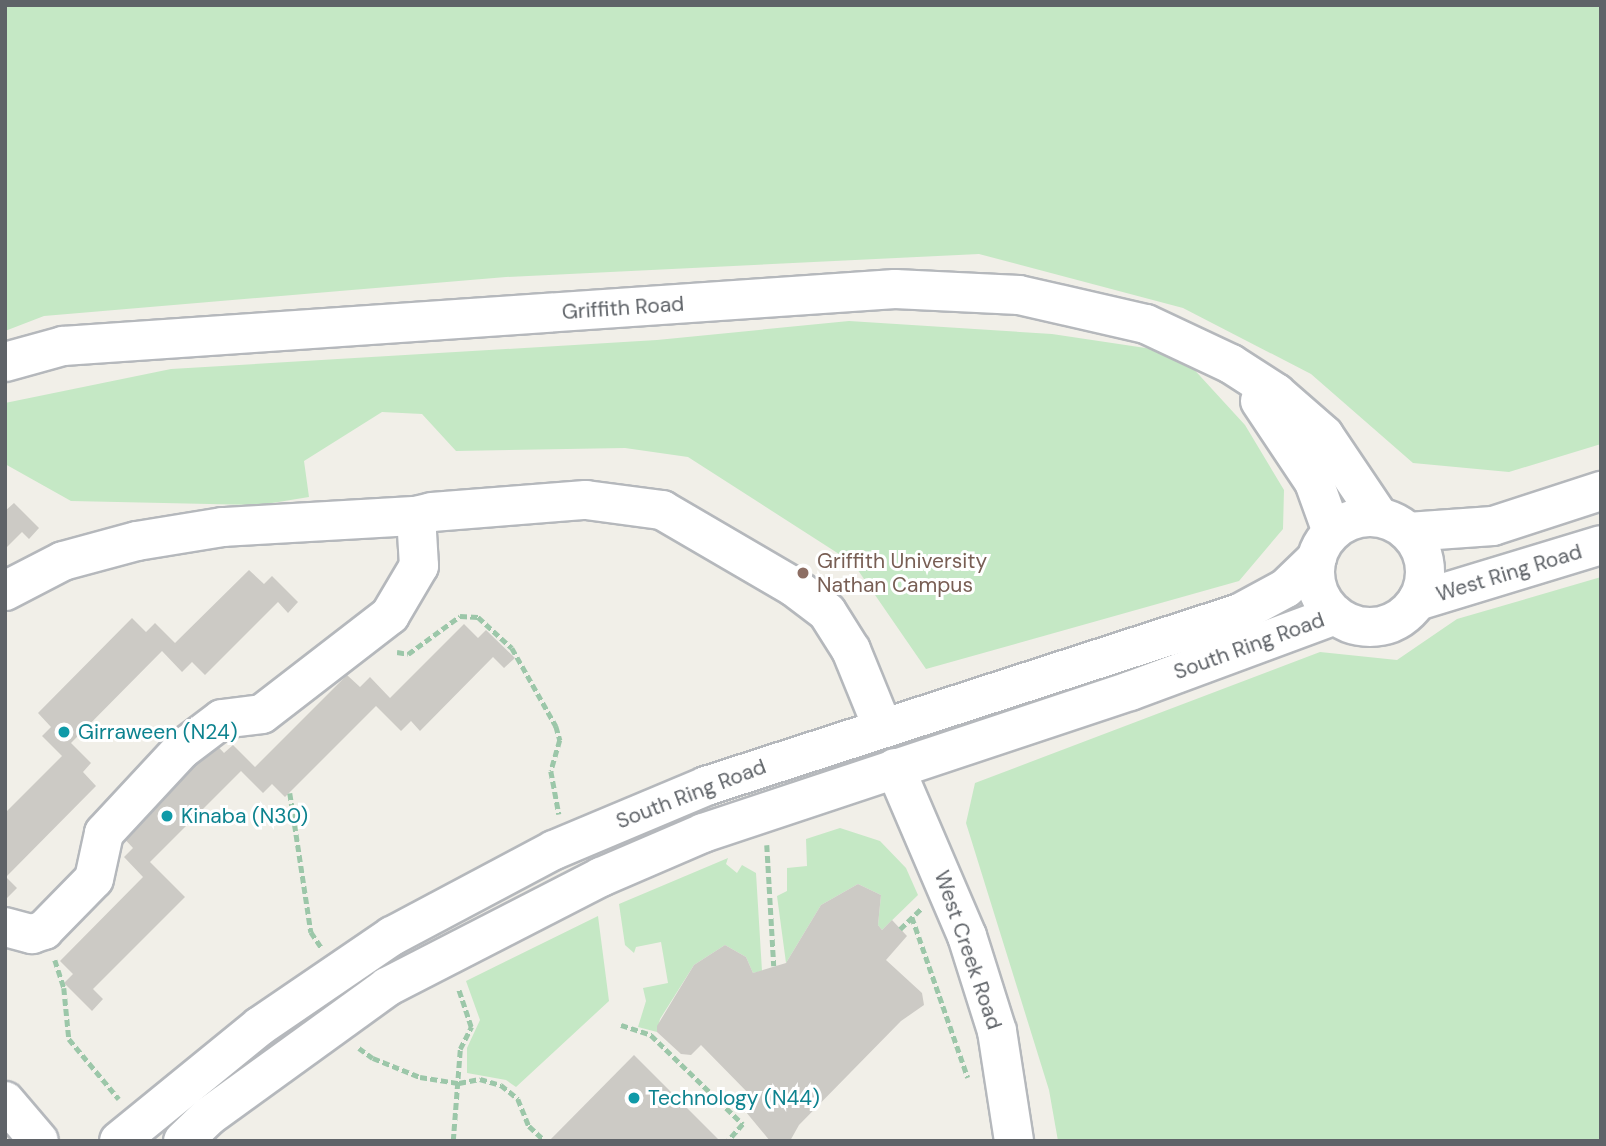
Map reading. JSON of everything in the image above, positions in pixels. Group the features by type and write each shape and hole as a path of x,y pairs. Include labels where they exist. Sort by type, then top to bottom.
{"street":[{"name":"Griffith Road","path":"5,362 63,346 894,289 1019,295 1146,324 1231,364 1276,393 1324,435 1394,524"},
{"name":"Griffith Road","path":"1231,364 1290,441 1314,482 1324,545"},
{"path":"1394,524 1425,565 1417,601 1388,624 1369,627 1335,615 1318,589 1324,545 1362,517 1394,524 1493,526 1601,491"},
{"path":"5,591 63,561 136,541 223,527 416,516 586,500 662,510 737,552 827,612 851,650 882,726"},
{"path":"5,927 33,934 44,930 94,879 104,833 181,750 222,719 262,714 366,637 407,593 419,566 416,516"},
{"name":"South Ring Road","path":"122,1123 392,936 628,816 882,726 1240,613 1286,588 1324,545"},
{"name":"West Ring Road","path":"1417,601 1601,545"},
{"name":"South Ring Road","path":"183,1141 209,1116 387,987 601,877 704,833 1130,691 1335,615"},
{"name":"West Creek Road","path":"895,768 967,936 997,1031 1014,1141"},
{"path":"5,1101 38,1141"}],"path":[{"path":"366,637 383,650 408,654 460,616 488,624 520,658 556,726 560,740 551,771 560,818"},
{"path":"290,793 311,932 326,953"},
{"path":"767,841 774,966"},
{"path":"900,929 926,903"},
{"path":"912,917 968,1078"},
{"path":"44,930 56,948 69,1039 122,1123"},
{"path":"453,1141 460,1049 471,1027 455,980"},
{"path":"621,1025 651,1035 743,1125 728,1141"},
{"path":"353,1043 373,1058 420,1077 459,1083 480,1079 501,1085 518,1099 529,1126 545,1141"}],"green space":[{"path":"5,5 1601,5 1601,444 1509,472 1413,463 1311,374 1183,308 979,254 506,277 44,316 5,331"},
{"path":"849,321 1052,334 1179,353 1245,425 1284,490 1283,529 1239,581 926,669 853,563 688,457 625,448 456,451 422,414 382,412 304,461 309,497 260,505 71,501 5,464 5,403 171,369 657,340"},
{"path":"1601,577 1601,1141 1058,1141 1049,1090 966,823 975,783 1320,652 1397,660 1457,619"},
{"path":"840,828 880,841 906,868 918,895 882,930 878,925 881,895 858,884 821,905 786,963 777,896 787,891 787,868 807,866 806,839"},
{"path":"728,858 726,864 737,873 742,865 756,873 762,971 753,973 746,957 725,945 694,965 660,1019 657,1032 638,1027 646,1001 643,988 668,983 661,942 636,947 634,953 625,945 619,904"},
{"path":"598,916 609,1001 516,1087 506,1080 467,1073 467,1048 480,1020 466,981"}],"building":[{"path":"14,503 39,528 29,539 22,532 5,549 5,511"},
{"name":"Girraween (N24)","path":"249,570 264,584 272,576 298,602 288,613 278,602 205,675 192,662 182,672 162,651 71,743 91,763 83,772 96,786 6,877 17,888 5,900 5,813 62,756 42,736 51,727 38,713 132,618 146,632 155,623 175,643"},
{"name":"Kinaba (N30)","path":"464,624 478,638 486,630 515,658 504,668 493,657 420,731 411,721 401,731 376,706 285,797 272,784 263,793 241,771 150,862 185,897 93,989 103,999 92,1011 64,983 73,974 60,961 143,877 124,857 133,848 120,834 213,741 224,753 233,745 255,767 347,675 360,687 370,677 390,698"},
{"path":"858,884 881,895 878,925 882,930 892,920 907,936 886,960 922,993 924,1005 901,1021 799,1125 790,1141 770,1141 741,1106 751,1096 701,1045 691,1055 681,1054 657,1032 657,1026 694,965 725,945 746,957 753,973 786,963 821,905"},
{"name":"Technology (N44)","path":"634,1055 720,1141 549,1141"}],"place":[{"name":"Griffith University Nathan Campus","path":"803,573"},
{"name":"Girraween (N24)","path":"64,732"},
{"name":"Kinaba (N30)","path":"167,816"},
{"name":"Technology (N44)","path":"634,1098"}]}
